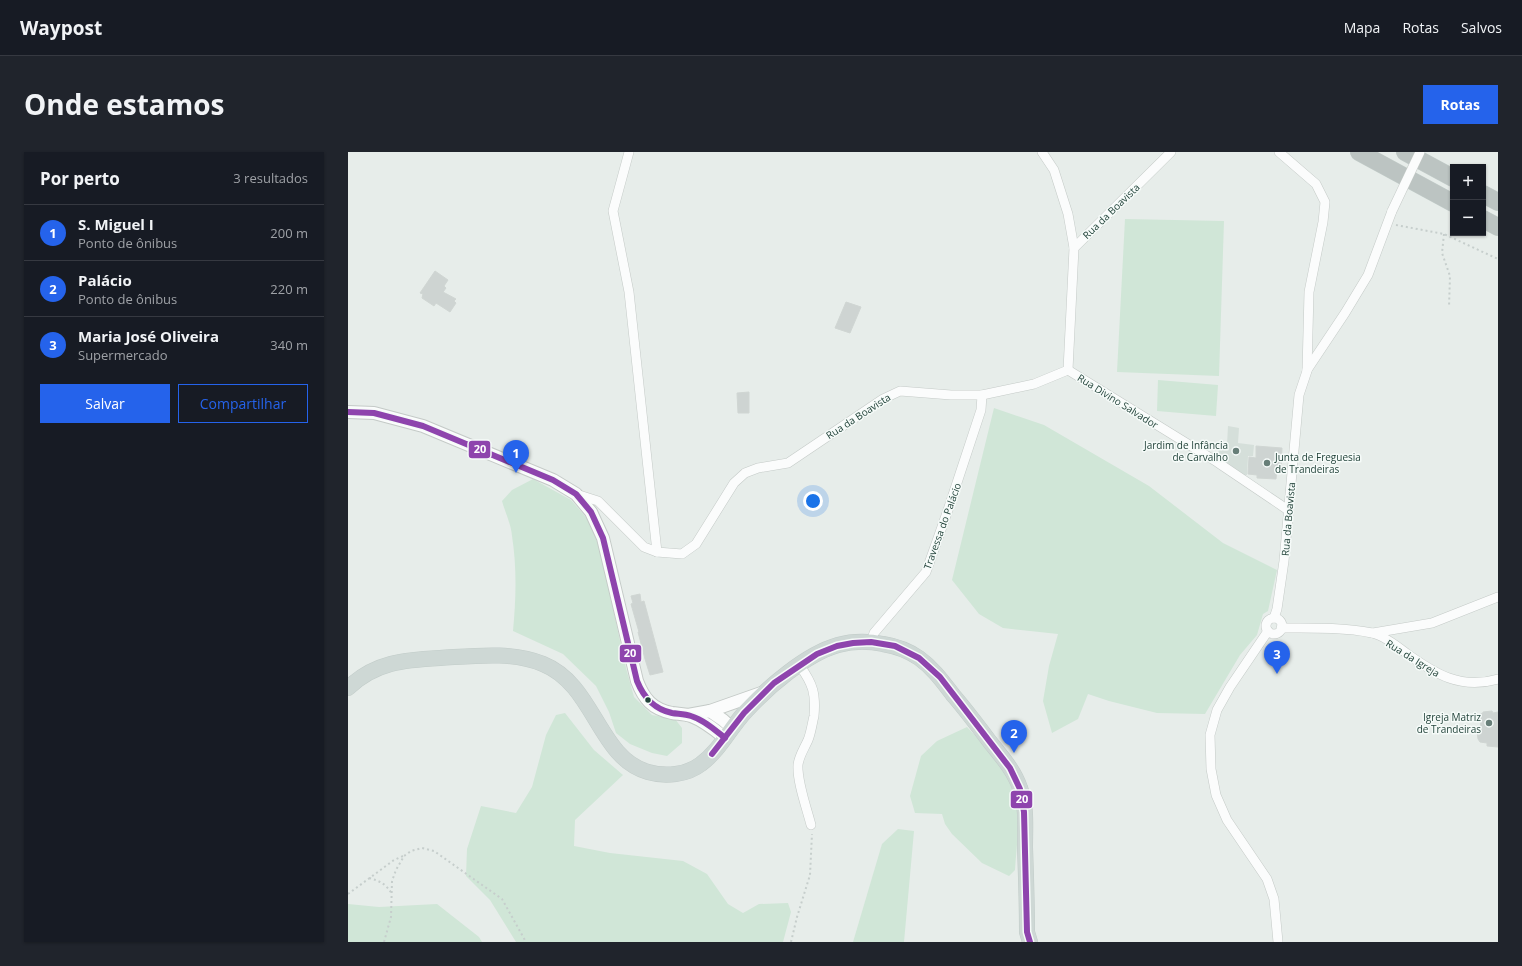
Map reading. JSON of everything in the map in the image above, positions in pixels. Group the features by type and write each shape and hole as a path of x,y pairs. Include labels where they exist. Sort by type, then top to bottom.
{"highway":[{"path":"1360,152 1450,201"},
{"path":"1405,152 1450,176"},
{"path":"1486,196 1498,202"},
{"path":"1486,221 1498,227"}],"main road":[{"path":"348,688 365,675 381,666 404,660 483,655 520,657 545,665 572,684 585,701 617,752 634,766 648,772 666,775 688,771 700,765 706,760 744,713 765,691 774,683 817,654 837,646 853,642 871,642 895,646 919,658 940,677 1010,768 1020,789 1024,812 1027,932 1030,942"}],"street":[{"path":"629,152 613,211 629,292 657,552"},
{"path":"1042,152 1054,170 1068,214 1074,248 1068,370"},
{"name":"Rua da Boavista","path":"1074,248 1171,152"},
{"name":"Rua da Boavista","path":"1274,618 1277,609 1284,561 1299,395 1306,371 1309,292 1323,222 1325,202 1316,184 1279,152"},
{"path":"1306,371 1345,313 1368,275 1392,211 1420,152"},
{"name":"Rua da Boavista","path":"576,494 598,501 644,547 657,552 682,554 696,544 734,483 745,473 758,468 788,463 883,399 900,391 951,395 982,394 1034,384 1068,370"},
{"name":"Rua Divino Salvador","path":"1068,370 1217,462 1288,510"},
{"name":"Travessa do Palácio","path":"871,642 874,633 926,572 981,410 982,394"},
{"path":"348,412 374,413 423,426 553,480 576,494 591,512 603,538 637,681 642,695 655,708 671,713 688,715 728,733"},
{"path":"1373,634 1432,623 1498,597"},
{"path":"1268,631 1275,634 1281,628 1280,622 1274,618 1270,619 1266,623 1268,631 1230,687 1217,710 1210,735 1210,742 1211,769 1216,795 1227,820 1267,879 1274,899 1278,942"},
{"name":"Rua da Igreja","path":"1281,628 1327,628 1373,634 1393,643 1419,662 1447,679 1468,683 1489,682 1498,679"},
{"path":"800,666 809,678 815,697 812,725 808,739 799,757 798,768 811,825"},
{"path":"688,715 710,711 765,691"},
{"path":"710,711 724,720 728,733"}],"path":[{"path":"1387,223 1444,234 1498,259"},
{"path":"1444,234 1442,253 1450,276 1449,307"},
{"path":"791,942 810,875 812,849 811,825"},
{"path":"348,894 394,860 411,851 422,848 434,851 502,899 526,942"},
{"path":"384,942 391,916 392,881 404,856"},
{"path":"369,878 387,886 392,895"}],"shaded area":[{"name":"Jardim de Infância de Carvalho","path":"1228,426 1239,428 1238,443 1254,445 1253,456 1248,456 1247,475 1241,475 1218,460 1219,445 1227,445"}],"green space":[{"path":"1125,219 1224,221 1219,376 1117,372"},
{"path":"1158,380 1218,385 1216,416 1157,411"},
{"path":"994,408 1044,425 1149,486 1223,543 1277,570 1268,611 1263,614 1257,635 1240,655 1205,714 1157,713 1088,694 1078,719 1052,733 1043,701 1049,666 1058,634 1003,628 979,614 952,580"},
{"path":"533,479 571,500 591,523 601,554 626,668 634,697 652,715 675,719 682,728 682,743 667,756 652,753 630,744 616,733 609,712 596,686 563,654 513,631 515,560 511,532 502,501 512,490"},
{"path":"565,713 594,750 623,775 575,820 574,846 610,853 683,861 707,874 728,904 743,913 759,904 788,903 791,912 783,942 516,942 490,900 466,876 467,849 481,806 516,813 532,787 546,735 556,715"},
{"path":"967,727 985,746 1000,766 1007,777 1016,801 1018,814 1018,835 1015,870 1009,876 982,863 952,834 945,824 942,814 915,813 910,796 921,756 937,741"},
{"path":"898,829 914,831 904,942 853,942 882,844"},
{"path":"348,904 379,907 437,904 479,937 482,942 348,942"}],"building":[{"path":"435,271 448,280 444,286 446,288 443,292 456,299 454,301 456,303 450,312 436,303 434,306 422,298 423,294 420,293"},
{"path":"846,302 861,307 850,333 835,328"},
{"path":"749,392 749,413 738,413 737,393"},
{"path":"1256,446 1282,448 1281,468 1277,468 1276,479 1257,478 1257,475 1248,474 1249,457 1256,458"},
{"path":"640,594 641,602 644,601 663,672 650,675 631,604 633,603 631,596"},
{"name":"Igreja Matriz de Trandeiras","path":"1492,711 1493,713 1498,712 1498,747 1487,746 1487,743 1480,742 1478,739 1477,731 1481,730 1480,714 1483,712"}],"transit line":[{"name":"20","path":"348,412 374,413 423,426 553,480 576,494 591,512 603,538 637,681 646,698 660,709 700,720 725,738"},
{"name":"20","path":"712,754 744,713 774,683 817,654 837,646 871,642 895,646 919,658 940,677 1010,768 1020,789 1024,812 1027,932 1030,942"}],"place":[{"name":"Jardim de Infância de Carvalho","path":"1236,451"},
{"name":"Junta de Freguesia de Trandeiras","path":"1267,463"},
{"name":"S. Miguel I","path":"516,473"},
{"name":"Maria José Oliveira","path":"1277,674"},
{"name":"Igreja Matriz de Trandeiras","path":"1489,723"},
{"name":"Palácio","path":"1014,753"}]}
